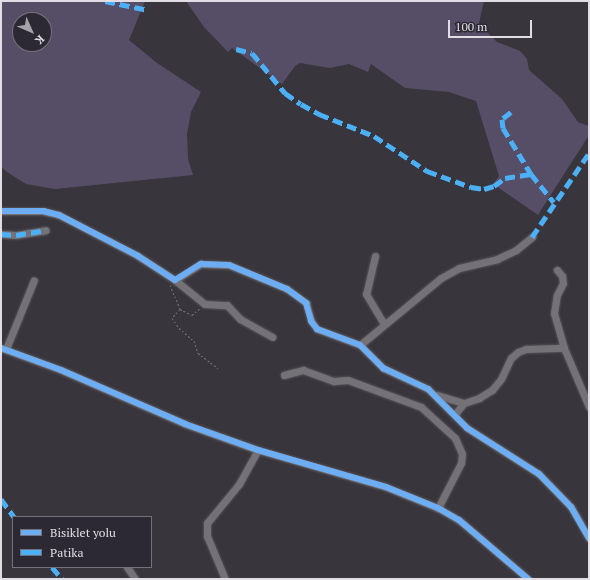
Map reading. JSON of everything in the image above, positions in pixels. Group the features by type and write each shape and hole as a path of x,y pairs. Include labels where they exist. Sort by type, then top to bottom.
{"street":[{"path":"1,211 43,211 59,215 165,273 205,304 227,305 240,319 272,337"},
{"path":"1,234 16,235 46,230"},
{"path":"360,345 441,278 459,268 496,259 516,250 532,237"},
{"path":"375,256 366,294 384,324"},
{"path":"175,280 201,264 233,266 287,289 306,304 311,321 317,329 360,345 383,368 423,386 434,394 475,433 530,467 548,481 571,507 589,538"},
{"path":"557,270 562,276 563,283 555,299 554,313 564,348 589,407"},
{"path":"34,280 4,349 61,370 185,424 258,450 386,487 438,508 459,520 528,579"},
{"path":"455,414 464,403 492,390 501,379 510,358 518,352 526,349 564,348"},
{"path":"284,374 303,370 334,381 348,380 420,407 455,438 462,454 461,463 438,508"},
{"path":"434,394 464,403"},
{"path":"232,579 224,578 207,536 207,523 239,484 258,450"},
{"path":"128,568 135,579"}],"path":[{"path":"165,273 180,309 192,316 205,304"},
{"path":"180,309 172,318 179,328 194,341 198,353 218,368"}],"shaded area":[{"path":"1,1 145,1 129,40 157,63 201,92 191,112 187,134 188,159 193,175 55,189 26,184 1,167"},
{"path":"186,1 484,1 479,23 497,42 520,51 527,59 529,70 562,99 578,122 589,126 589,135 538,215 493,184 499,176 476,101 449,92 405,88 371,64 368,72 349,64 330,68 300,63 295,66 282,84 232,48 228,52 204,27"}],"marked path":[{"path":"105,1 148,10"},
{"path":"236,49 252,53 285,93 301,104 319,114 374,136 427,171 471,187 484,189 494,186 505,178 531,174"},
{"path":"511,112 502,119 503,128 531,174 554,202"},
{"path":"532,237 589,153"},
{"path":"1,234 16,235 46,230"},
{"path":"1,499 13,516"},
{"path":"53,568 62,579"}],"cycle path":[{"path":"1,211 43,211 59,215 138,256 175,280 201,264 229,265 287,289 306,303 311,321 317,329 360,345 383,368 428,389 467,428 539,474 571,507 589,538"},
{"path":"1,348 61,370 185,424 258,450 386,487 438,508 459,520 528,579"}]}
